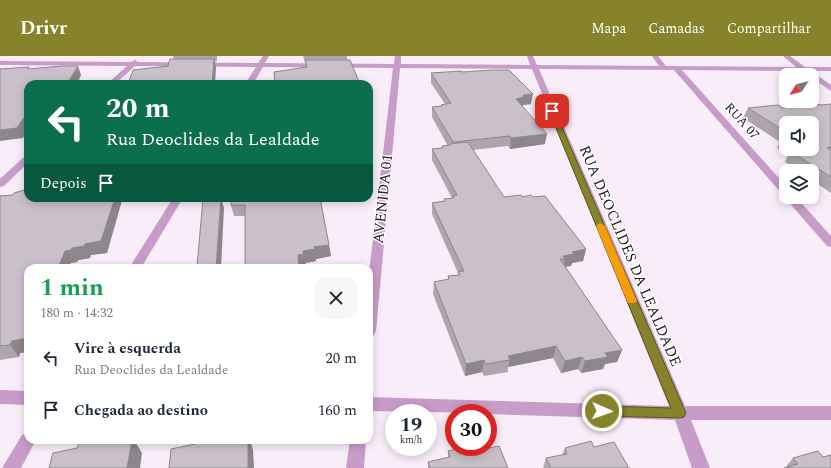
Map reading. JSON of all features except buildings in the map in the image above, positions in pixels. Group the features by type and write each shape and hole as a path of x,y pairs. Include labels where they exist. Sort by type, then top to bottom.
{"street":[{"path":"0,63 12,56"},
{"path":"115,80 142,56"},
{"path":"252,80 266,56"},
{"path":"655,56 664,68"},
{"path":"786,56 803,68"},
{"path":"0,63 261,65 398,61 532,62 664,68 779,69"},
{"name":"AVENIDA 01","path":"373,294 398,61"},
{"name":"RUA DEOCLIDES DA LEALDADE","path":"532,62 680,413 701,468"},
{"name":"RUA 07","path":"676,68 779,184"},
{"path":"819,69 831,69"},
{"path":"819,80 831,89"},
{"path":"0,184 24,162"},
{"path":"137,264 176,202"},
{"path":"796,204 831,243"},
{"path":"0,398 24,398"},
{"path":"373,404 680,413 831,413"},
{"path":"11,468 26,444"},
{"path":"355,468 358,444"}],"slow traffic":[{"path":"600,226 632,301"}],"route":[{"path":"552,111 680,413 602,411"}]}
